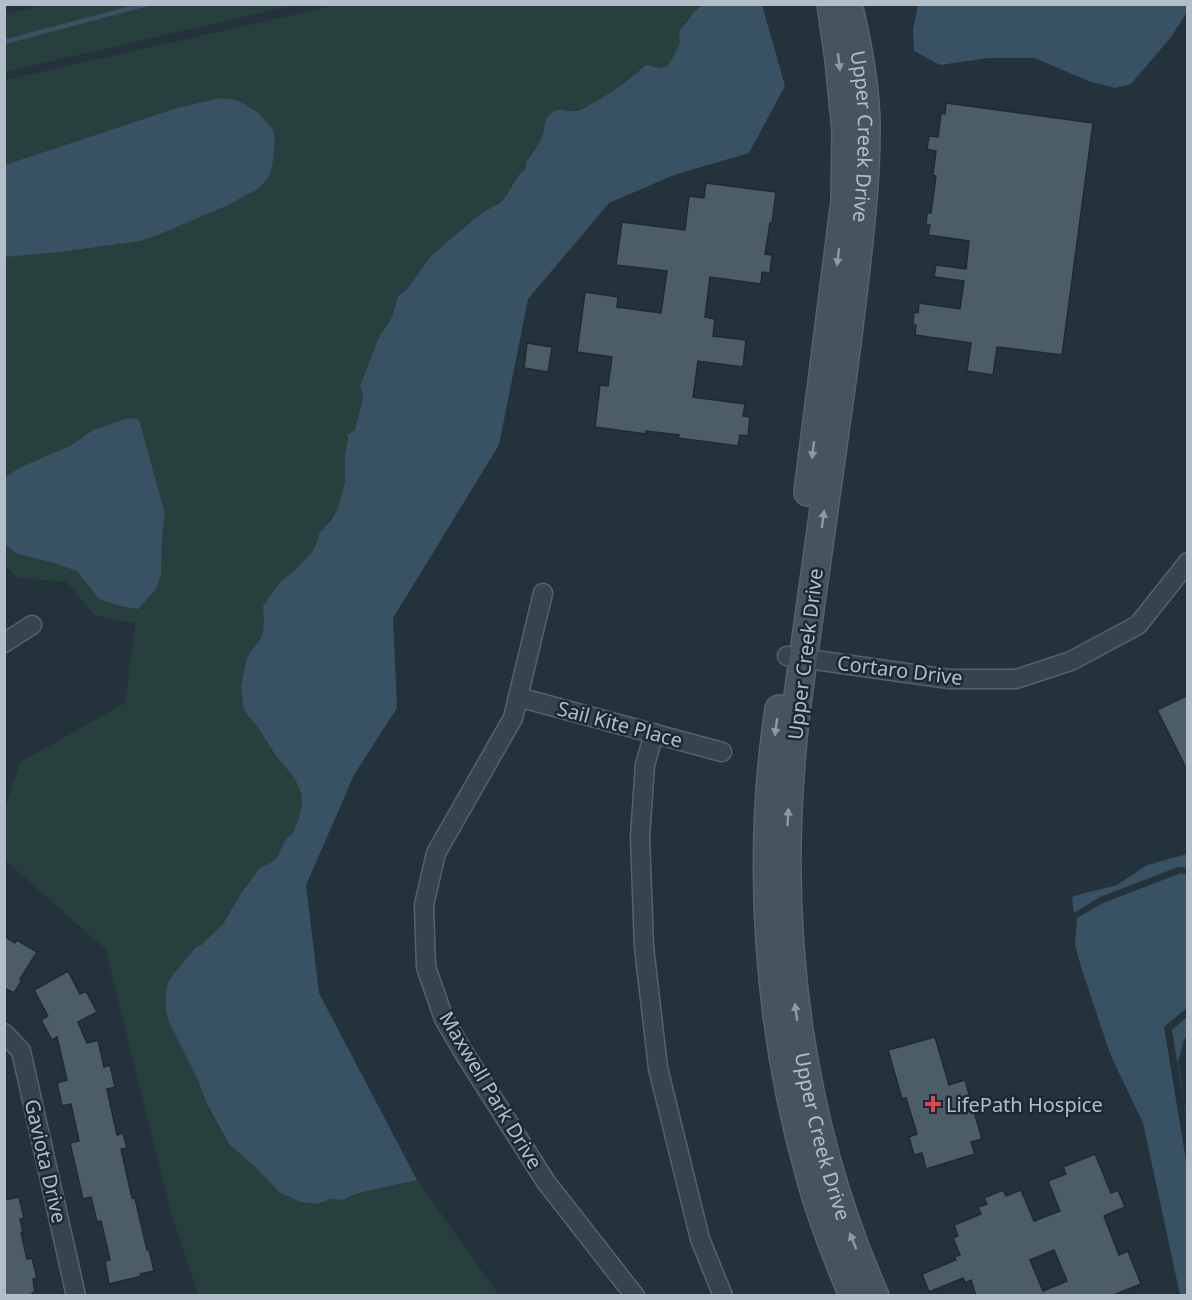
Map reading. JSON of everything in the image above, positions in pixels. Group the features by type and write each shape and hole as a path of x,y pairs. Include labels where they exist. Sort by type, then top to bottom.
{"street":[{"name":"Upper Creek Drive","path":"831,4 846,131 845,201 795,657 787,848 788,921 795,1004 803,1059 818,1129 849,1230 875,1296"},
{"name":"Upper Creek Drive","path":"848,4 859,52 866,125 864,203 842,384 795,657 772,755 767,850 768,921 775,997 801,1145 830,1238 853,1296"},
{"name":"Cortaro Drive","path":"795,657 949,679 1016,679 1071,661 1138,624 1188,562"},
{"name":"Maxwell Park Drive","path":"543,593 513,718 436,853 424,905 426,967 444,1019 464,1053 546,1182 635,1296"},
{"path":"4,644 32,625"},
{"name":"Sail Kite Place","path":"518,697 722,752"},
{"path":"654,734 645,765 640,837 644,947 655,1046 658,1068 700,1239 723,1296"},
{"name":"Gaviota Drive","path":"4,1033 21,1051 76,1296"}],"green space":[{"path":"49,4 295,5 5,72 5,14"},
{"path":"337,5 702,5 684,23 680,42 668,65 661,68 646,65 627,82 582,109 575,111 568,109 549,114 544,125 543,136 526,162 526,168 518,176 504,199 474,219 431,256 396,303 392,317 378,339 360,386 363,396 355,430 347,435 345,482 338,508 319,534 312,552 279,583 263,606 263,632 244,667 241,686 243,707 298,785 302,802 299,818 293,833 286,839 277,857 259,869 223,924 195,948 171,977 166,992 166,1012 169,1022 197,1078 206,1102 229,1144 279,1192 300,1202 318,1204 331,1199 344,1200 363,1192 417,1180 499,1295 198,1295 171,1212 106,950 5,860 5,809 20,762 125,703 135,624 94,615 67,582 18,578 5,565 5,80"}],"water":[{"path":"1187,4 1187,12 1171,37 1131,84 1115,88 1091,82 1034,58 989,58 940,65 914,51 913,30 918,5"},
{"path":"702,5 762,5 785,86 749,153 674,175 609,203 528,299 499,445 393,618 397,708 354,775 306,885 319,993 417,1180 363,1192 344,1200 331,1199 318,1204 300,1202 279,1192 229,1144 206,1102 166,1012 166,992 171,977 195,948 223,924 259,869 277,857 286,839 293,833 299,818 302,802 298,785 243,707 241,686 246,660 263,632 263,606 279,583 312,552 319,534 338,508 345,482 347,435 355,430 362,402 360,386 378,339 392,317 398,296 408,288 431,256 474,219 504,199 518,176 526,168 526,162 541,139 550,114 560,110 581,110 627,81 646,65 661,68 668,65 680,42 679,32"},
{"path":"221,98 236,100 246,105 258,113 272,128 275,137 270,174 256,190 226,206 140,241 5,257 5,165 177,108"},
{"path":"128,418 138,419 140,423 165,514 161,575 156,589 138,609 99,599 77,571 17,554 5,544 5,478 19,468 72,445 93,430"},
{"path":"1187,854 1187,868 1178,867 1100,897 1074,913 1072,897 1117,885 1147,865"},
{"path":"1181,873 1188,875 1187,1008 1164,1027 1187,1167 1187,1296 1180,1295 1143,1123 1111,1056 1075,944 1077,918 1103,903"},
{"path":"1187,1017 1187,1037 1184,1039 1178,1062 1187,1122 1172,1030"}],"building":[{"path":"946,103 1093,123 1062,355 997,347 993,375 967,371 971,343 915,335 914,312 918,313 919,303 960,309 964,281 934,277 936,265 966,269 969,241 928,235 930,225 926,225 927,213 931,213 936,176 933,175 936,151 927,149 929,136 938,137 941,113 945,114"},
{"path":"706,183 776,192 765,254 772,255 770,273 762,272 761,284 710,277 705,317 715,319 713,336 746,340 743,367 698,361 693,397 745,404 743,416 750,417 748,436 740,435 738,446 678,438 679,435 646,431 646,434 595,427 600,385 608,386 612,357 577,352 585,292 618,297 617,307 661,313 667,271 616,265 622,222 685,230 689,196 704,198"},
{"path":"527,343 552,347 548,372 524,368"},
{"path":"1188,695 1188,772 1157,710"},
{"path":"4,936 15,943 17,940 37,952 14,993 4,988"},
{"path":"68,971 80,994 86,991 97,1012 78,1022 87,1043 98,1040 104,1067 110,1065 115,1087 107,1089 117,1135 123,1133 127,1148 121,1149 132,1198 135,1198 154,1271 109,1284 105,1261 110,1260 101,1221 97,1222 91,1197 83,1199 70,1143 79,1141 71,1104 62,1106 57,1083 67,1080 57,1037 52,1040 41,1020 48,1016 34,990"},
{"path":"935,1037 949,1085 965,1080 982,1139 971,1142 975,1154 926,1169 922,1153 914,1155 909,1137 917,1134 906,1098 902,1099 888,1050"},
{"path":"1095,1154 1111,1193 1118,1190 1125,1207 1104,1216 1119,1255 1128,1251 1141,1284 1111,1296 976,1296 971,1280 965,1283 963,1278 929,1292 922,1274 956,1260 954,1257 960,1255 953,1238 958,1236 954,1225 981,1214 978,1207 987,1204 984,1198 1003,1190 1006,1196 1021,1190 1034,1221 1060,1211 1048,1181 1066,1174 1063,1167","holes":["1054,1250 1067,1281 1043,1291 1030,1260"]},
{"path":"19,1197 24,1218 20,1219 23,1233 21,1233 27,1259 32,1258 37,1278 33,1279 35,1292 32,1293 33,1296 4,1296 4,1200"}],"waterway":[{"path":"4,42 147,4"}],"place":[{"name":"LifePath Hospice","path":"933,1104"}]}
